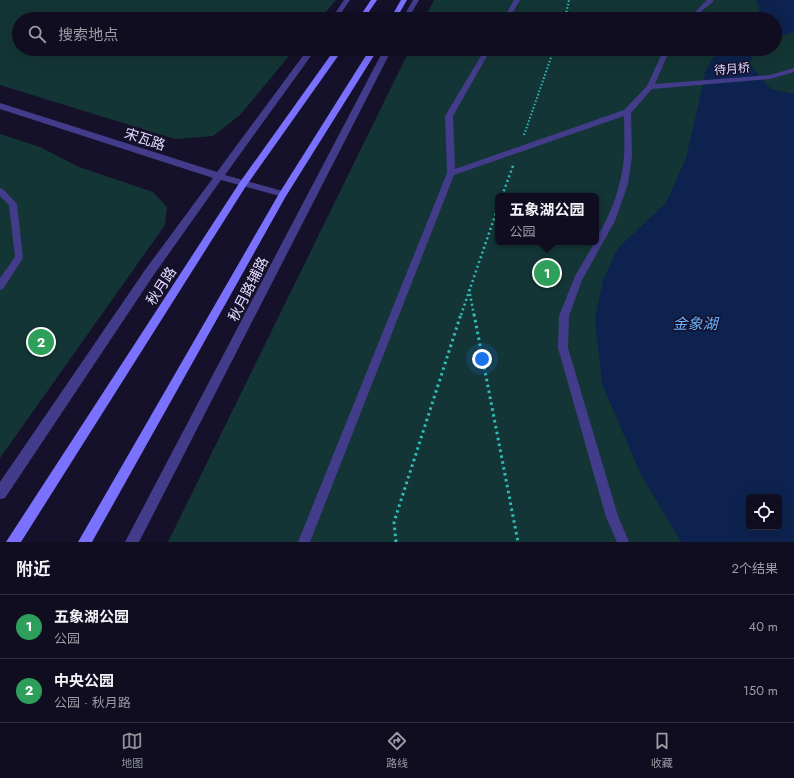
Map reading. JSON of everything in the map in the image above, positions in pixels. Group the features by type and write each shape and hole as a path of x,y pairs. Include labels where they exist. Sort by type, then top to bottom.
{"main road":[{"path":"365,12 374,0"},
{"path":"397,12 404,0"},
{"name":"秋月路","path":"13,542 243,184 334,56"},
{"path":"84,542 283,194 370,56"}],"street":[{"path":"339,12 347,0"},
{"path":"409,12 416,0"},
{"path":"0,493 149,272 307,56"},
{"name":"秋月路辅路","path":"132,542 384,56"},
{"name":"宋瓦路","path":"0,106 243,184 283,194"}],"lane":[{"path":"510,12 517,0"},
{"path":"698,12 710,2 710,0"},
{"path":"304,542 451,173 449,116 484,56"},
{"path":"451,173 627,112 650,87 663,56"},
{"name":"待月桥","path":"650,87 770,76 794,70"},
{"path":"599,242 611,221 624,184 628,156 627,112"},
{"path":"0,191 13,204 19,258 0,286"},
{"path":"597,245 578,279 564,316 563,348 612,517 623,542"}],"path":[{"path":"566,12 569,0"},
{"path":"503,193 552,56"},
{"path":"396,542 394,522 469,288 495,214"},
{"path":"469,288 518,542"}],"green space":[{"path":"0,0 336,0 326,12 12,12 12,56 289,56 240,115 213,136 175,139 0,85"},
{"path":"434,0 794,0 794,542 168,542 407,56 782,56 782,12 428,12"},
{"path":"0,134 40,147 79,167 153,192 167,207 165,225 0,458"}],"water":[{"path":"755,0 794,0 794,33 782,36 782,12 760,12 758,2"},
{"name":"金象湖","path":"715,56 753,56 748,63 771,89 794,94 794,542 681,542 641,475 602,384 595,319 603,280 618,248 666,203 686,158 706,70"}],"place":[{"name":"五象湖公园","path":"547,273"},
{"name":"中央公园","path":"41,342"}]}
